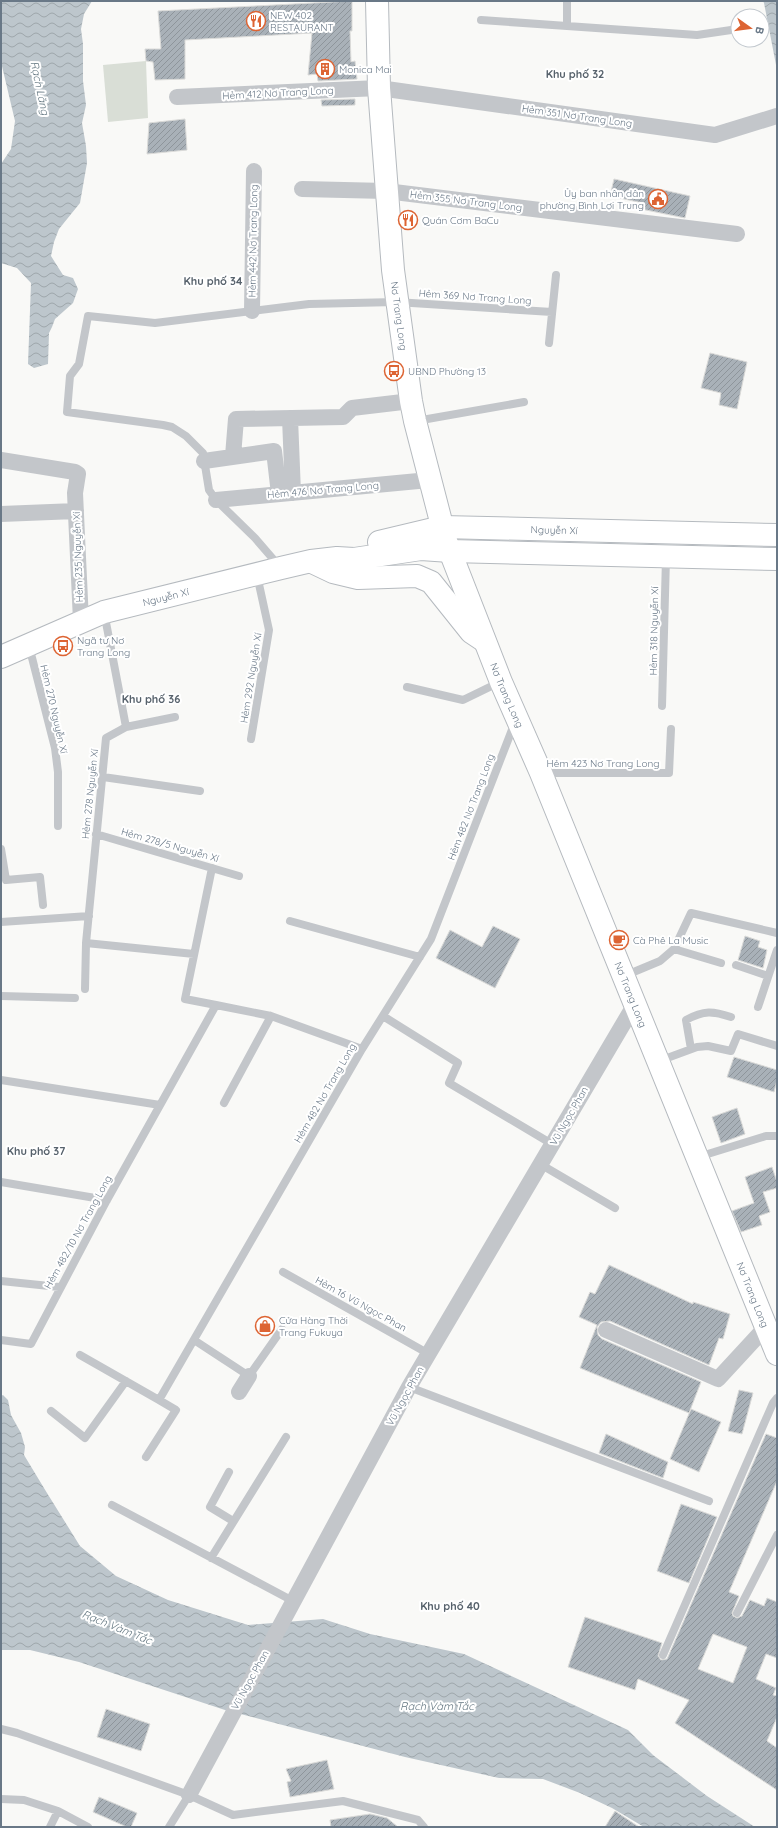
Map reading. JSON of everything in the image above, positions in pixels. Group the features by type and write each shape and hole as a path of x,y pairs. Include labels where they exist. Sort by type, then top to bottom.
{"main road":[{"name":"Nơ Trang Long","path":"377,1 379,88 386,192 396,302 413,411 429,480 442,527 501,682 541,773 777,1354"},
{"name":"Nguyễn Xí","path":"337,558 353,548 442,527 777,535"},
{"name":"Nguyễn Xí","path":"1,657 104,612 281,568 337,558 354,559 421,549 777,559"},
{"path":"311,562 333,572 358,578 407,575 417,576 431,582 471,632 485,641"}],"street":[{"name":"Hẻm 412 Nơ Trang Long","path":"177,97 379,88"},
{"name":"Hẻm 351 Nơ Trang Long","path":"379,88 715,135 776,116"},
{"name":"Hẻm 442 Nơ Trang Long","path":"252,311 254,171"},
{"name":"Hẻm 355 Nơ Trang Long","path":"302,189 386,192 737,234"},
{"path":"233,456 236,419 343,417 352,408 413,411"},
{"path":"286,494 290,418"},
{"path":"204,461 274,451 286,494"},
{"name":"Hẻm 235 Nguyễn Xí","path":"1,460 77,472 79,475 75,493 81,621"},
{"name":"Hẻm 476 Nơ Trang Long","path":"216,500 429,480"},
{"path":"1,514 76,511"},
{"name":"Vũ Ngọc Phan","path":"188,1795 409,1387 635,1004"},
{"path":"606,1330 718,1379 766,1327"},
{"path":"239,1392 249,1376"}],"lane":[{"path":"567,26 568,1"},
{"path":"481,20 697,35 730,30"},
{"path":"549,343 556,275"},
{"name":"Hẻm 442 Nơ Trang Long","path":"204,461 203,453 186,436 172,427 67,412 70,376 79,364 88,316 155,323 309,304 396,302"},
{"name":"Hẻm 369 Nơ Trang Long","path":"396,302 552,312"},
{"path":"413,411 524,402"},
{"path":"204,461 209,490 216,500 255,538 281,568"},
{"name":"Hẻm 318 Nguyễn Xí","path":"662,706 666,557"},
{"name":"Hẻm 292 Nguyễn Xí","path":"251,739 269,630 257,574"},
{"path":"104,612 126,727 175,717"},
{"name":"Hẻm 270 Nguyễn Xí","path":"28,645 55,748 58,772 58,826"},
{"path":"407,687 463,700 501,682"},
{"name":"Hẻm 482 Nơ Trang Long","path":"159,1400 362,1049 431,939 517,717"},
{"name":"Hẻm 278 Nguyễn Xí","path":"85,989 86,943 106,738 126,727"},
{"name":"Hẻm 423 Nơ Trang Long","path":"541,773 669,773 671,729"},
{"path":"103,777 200,791"},
{"name":"Hẻm 278/5 Nguyễn Xí","path":"96,834 239,876"},
{"path":"1,849 6,880 40,877 43,905"},
{"path":"212,868 185,999 271,1016 362,1049"},
{"path":"624,976 660,961 674,949 691,912 777,933"},
{"path":"1,922 89,916"},
{"path":"290,921 420,957"},
{"path":"86,943 194,954"},
{"path":"674,949 721,963"},
{"path":"758,1007 777,950"},
{"path":"736,966 768,976"},
{"path":"1,996 75,998"},
{"name":"Hẻm 482/10 Nơ Trang Long","path":"1,1340 31,1344 59,1287 106,1200 216,1004"},
{"path":"691,1049 686,1020 704,1012 714,1012 731,1017"},
{"path":"224,1103 271,1016"},
{"path":"383,1016 458,1063 449,1083 552,1144"},
{"path":"658,1061 691,1049 708,1046 731,1051 738,1034 777,1046"},
{"path":"1,1080 160,1105"},
{"path":"698,1157 766,1136 777,1136"},
{"path":"540,1164 615,1208"},
{"path":"1,1182 106,1200"},
{"name":"Hẻm 16 Vũ Ngọc Phan","path":"282,1272 429,1354"},
{"path":"1,1281 59,1287"},
{"path":"194,1340 249,1376 282,1330"},
{"path":"80,1355 176,1410 146,1457"},
{"path":"51,1411 85,1438 126,1381"},
{"path":"409,1387 709,1501"},
{"path":"663,1655 773,1403 777,1398"},
{"path":"211,1558 286,1436"},
{"path":"230,1472 210,1507 234,1521"},
{"path":"112,1505 211,1558 289,1608"},
{"path":"737,1613 777,1535"},
{"path":"1,1729 24,1735 188,1795 233,1815 343,1801 418,1820 424,1827"},
{"path":"169,1827 188,1795"},
{"path":"1,1799 24,1800 58,1811 88,1827"},
{"path":"50,1827 58,1811"}],"shaded area":[{"path":"146,61 148,118 108,122 103,65"}],"water":[{"name":"Rạch Lăng","path":"1,1 92,1 84,14 81,29 83,44 83,81 86,105 82,123 87,163 80,203 59,229 51,256 63,275 73,278 78,289 73,303 55,319 49,333 48,364 34,368 28,364 31,283 17,268 1,263 1,164 11,149 15,121 1,62"},
{"path":"763,1 777,1 777,70 770,34 770,8 765,8"},
{"name":"Rạch Vàm Tắc","path":"3,1395 8,1400 11,1415 21,1433 25,1447 24,1455 80,1546 116,1576 168,1600 248,1625 323,1619 370,1634 464,1654 628,1730 653,1755 707,1796 755,1827 644,1827 612,1808 580,1793 543,1779 499,1778 405,1757 225,1710 79,1662 30,1650 1,1650 1,1396"}],"building":[{"name":"NEW 402 RESTAURANT","path":"352,1 352,31 350,31 351,62 355,61 357,79 318,81 317,74 308,75 312,33 185,40 185,79 155,80 153,62 146,61 145,49 161,49 158,11"},
{"path":"355,99 355,105 322,106 321,100"},
{"path":"185,119 187,150 147,154 149,123"},
{"name":"Ủy ban nhân dân phường Bình Lợi Trung","path":"614,179 690,196 685,218 641,209 643,203 610,196"},
{"path":"710,353 747,362 737,409 719,405 721,393 701,388"},
{"path":"493,926 520,939 495,988 436,958 450,930 482,947"},
{"path":"745,936 760,941 758,947 767,950 763,968 738,960"},
{"path":"734,1057 777,1070 777,1080 774,1092 727,1077"},
{"path":"737,1108 745,1134 721,1143 712,1117"},
{"path":"772,1167 777,1182 777,1188 763,1192 770,1212 759,1216 762,1225 741,1232 732,1211 754,1203 745,1177"},
{"path":"609,1265 693,1304 693,1302 730,1314 723,1339 719,1338 709,1365 610,1321 601,1322 597,1327 598,1335 602,1339 701,1382 689,1413 580,1368 597,1325 579,1317 590,1292 595,1294"},
{"path":"739,1390 753,1393 742,1434 728,1431"},
{"path":"691,1409 721,1422 699,1472 670,1459"},
{"path":"606,1434 668,1462 663,1478 599,1453"},
{"path":"766,1434 777,1438 777,1481 729,1592 739,1596 732,1613 733,1616 737,1618 742,1616 750,1600 764,1606 767,1598 777,1602 777,1658 766,1654 756,1679 776,1688 773,1695 777,1696 777,1717 767,1741 777,1748 777,1790 675,1723 689,1700 638,1679 635,1690 568,1667 585,1617 662,1643 658,1656 661,1660 667,1659","holes":["713,1634 747,1647 733,1683 698,1669"]},
{"path":"681,1504 717,1517 689,1583 657,1571"},
{"path":"106,1709 150,1724 141,1751 97,1737"},
{"path":"327,1760 334,1789 290,1797 287,1782 291,1781 286,1769"},
{"path":"99,1797 137,1813 131,1827 127,1827 93,1812"},
{"path":"615,1811 639,1827 605,1827"},
{"path":"370,1814 387,1818 398,1827 331,1827 330,1820"}],"place":[{"name":"NEW 402 RESTAURANT","path":"256,21"},
{"name":"Monica Mai","path":"325,69"},
{"name":"Ủy ban nhân dân phường Bình Lợi Trung","path":"658,199"},
{"name":"Quán Cơm BaCu","path":"408,220"},
{"name":"UBND Phường 13","path":"394,371"},
{"name":"Ngã tư Nơ Trang Long","path":"63,646"},
{"name":"Cà Phê La Music","path":"619,940"},
{"name":"Cửa Hàng Thời Trang Fukuya","path":"265,1326"}],"district":[{"name":"Khu phố 32","path":"575,74"},
{"name":"Khu phố 34","path":"213,281"},
{"name":"Khu phố 36","path":"151,699"},
{"name":"Khu phố 37","path":"36,1151"},
{"name":"Khu phố 40","path":"450,1606"}]}
